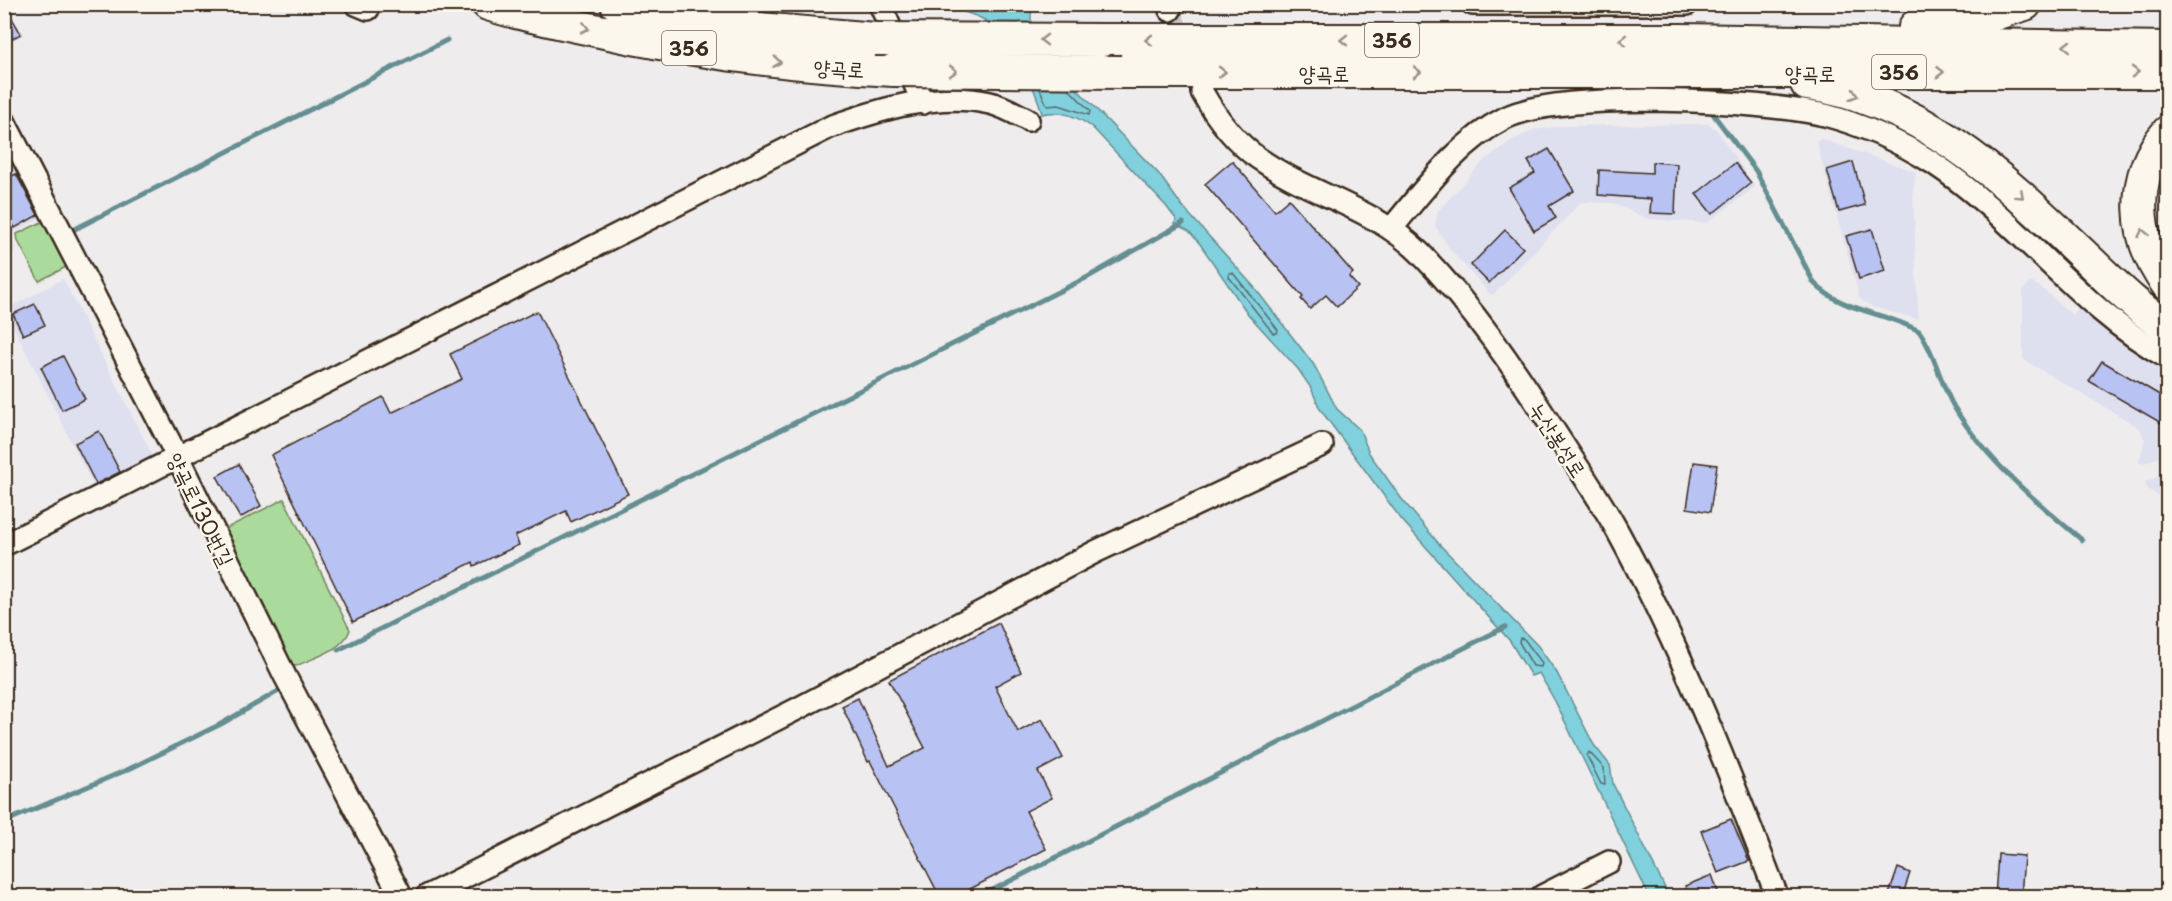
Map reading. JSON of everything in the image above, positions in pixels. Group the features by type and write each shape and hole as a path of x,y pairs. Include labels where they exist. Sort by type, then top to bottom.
{"highway":[{"name":"양곡로","path":"488,4 616,35 728,56 815,66 894,70 2168,72"},
{"name":"양곡로","path":"617,4 749,28 874,39 1681,40 2168,48"},
{"path":"1681,40 1899,29 1973,21 2025,4"},
{"path":"1630,72 1790,81 1824,86 1896,111 1927,127 1993,171 2132,301 2168,328"},
{"path":"2168,132 2149,162 2139,212 2143,240 2153,266 2168,285"}],"street":[{"path":"880,4 923,103"},
{"path":"1473,4 1687,4"},
{"name":"누산봉성로","path":"1202,93 1224,126 1256,157 1391,229 1444,279 1486,330 1617,530 1663,620 1704,713 1777,897"},
{"path":"4,545 830,127 865,115 923,103 969,100 989,103 1028,120"},
{"path":"1391,229 1426,188 1477,136 1523,111 1561,103 1659,102 1797,109 1861,127 1933,163 1983,201 2101,310 2149,347 2168,358"},
{"name":"양곡로130번길","path":"4,121 177,458 279,666 401,897"},
{"path":"427,897 797,709 1095,552 1322,445"},
{"path":"1542,897 1609,862"}],"shaded area":[{"path":"1707,124 1716,129 1755,187 1707,223 1648,219 1613,203 1581,202 1493,295 1450,249 1435,226 1438,211 1485,160 1511,141 1534,130 1563,126"},
{"path":"4,133 44,216 10,235 15,248 13,255 5,262"},
{"path":"1821,139 1916,172 1913,192 1918,319 1873,307 1860,299 1818,148 1817,142"},
{"path":"63,279 155,461 96,491 5,310"},
{"path":"2030,282 2040,287 2072,315 2082,304 2167,368 2167,454 2141,464 2139,461 2145,440 2140,428 2023,359 2023,291"},
{"path":"2167,473 2167,503 2147,488 2145,482"}],"green space":[{"path":"44,221 59,242 66,267 39,281 18,241 17,234"},
{"path":"284,499 350,630 341,643 334,648 296,666 288,662 221,531"}],"water":[{"path":"947,5 1039,5 1031,13 1031,20 1052,58 1076,88 1158,173 1182,206 1254,287 1314,365 1337,409 1360,430 1369,453 1401,498 1439,544 1538,646 1557,673 1594,745 1610,765 1613,784 1669,896 1649,896 1555,701 1539,673 1531,676 1510,641 1401,519 1320,409 1311,388 1298,369 1248,314 1200,244 1189,231 1175,224 1176,219 1166,206 1092,127 1068,115 1042,114 1028,76 1012,49 994,27 985,20"}],"building":[{"path":"4,4 21,34 4,43"},
{"path":"1549,149 1574,191 1549,206 1556,218 1534,231 1509,188 1535,173 1528,161"},
{"path":"1232,161 1275,211 1289,199 1353,273 1349,277 1358,287 1337,307 1326,295 1310,309 1301,299 1303,297 1205,184"},
{"path":"1652,162 1677,164 1675,214 1650,213 1651,199 1598,195 1599,170 1652,173"},
{"path":"1853,162 1865,205 1839,212 1827,170"},
{"path":"1735,163 1751,183 1712,214 1696,194"},
{"path":"16,174 38,215 15,228 4,208 4,180"},
{"path":"1872,229 1885,271 1859,279 1846,236"},
{"path":"1505,230 1523,248 1489,283 1471,265"},
{"path":"35,304 45,325 23,335 13,314"},
{"path":"537,311 628,494 571,522 566,511 515,536 519,545 474,566 473,562 353,622 271,455 383,397 391,413 462,379 450,354"},
{"path":"63,356 85,399 62,410 41,367"},
{"path":"2102,361 2168,400 2168,427 2089,381"},
{"path":"99,431 120,472 96,484 75,443"},
{"path":"1694,462 1717,465 1710,512 1687,508"},
{"path":"239,464 261,506 240,518 217,476"},
{"path":"999,623 1021,672 995,686 1018,732 1042,719 1063,758 1038,771 1052,798 1026,811 1046,849 955,897 940,897 870,761 868,762 842,706 858,698 889,766 925,748 889,680"},
{"path":"1731,819 1749,861 1718,873 1701,831"},
{"path":"1998,854 2024,856 2021,897 1995,897"},
{"path":"1898,868 1910,873 1902,897 1888,897"},
{"path":"1712,875 1720,897 1689,897 1685,886"}],"waterway":[{"path":"73,230 447,40"},
{"path":"1713,114 1756,171 1814,283 1825,293 1851,306 1919,331 1954,407 1981,445 2029,495 2082,540"},
{"path":"338,650 1088,277 1183,223"},
{"path":"981,896 1505,627"},
{"path":"4,822 129,769 221,724 282,689"}],"tunnel":[{"path":"1170,10 1199,84"}]}
